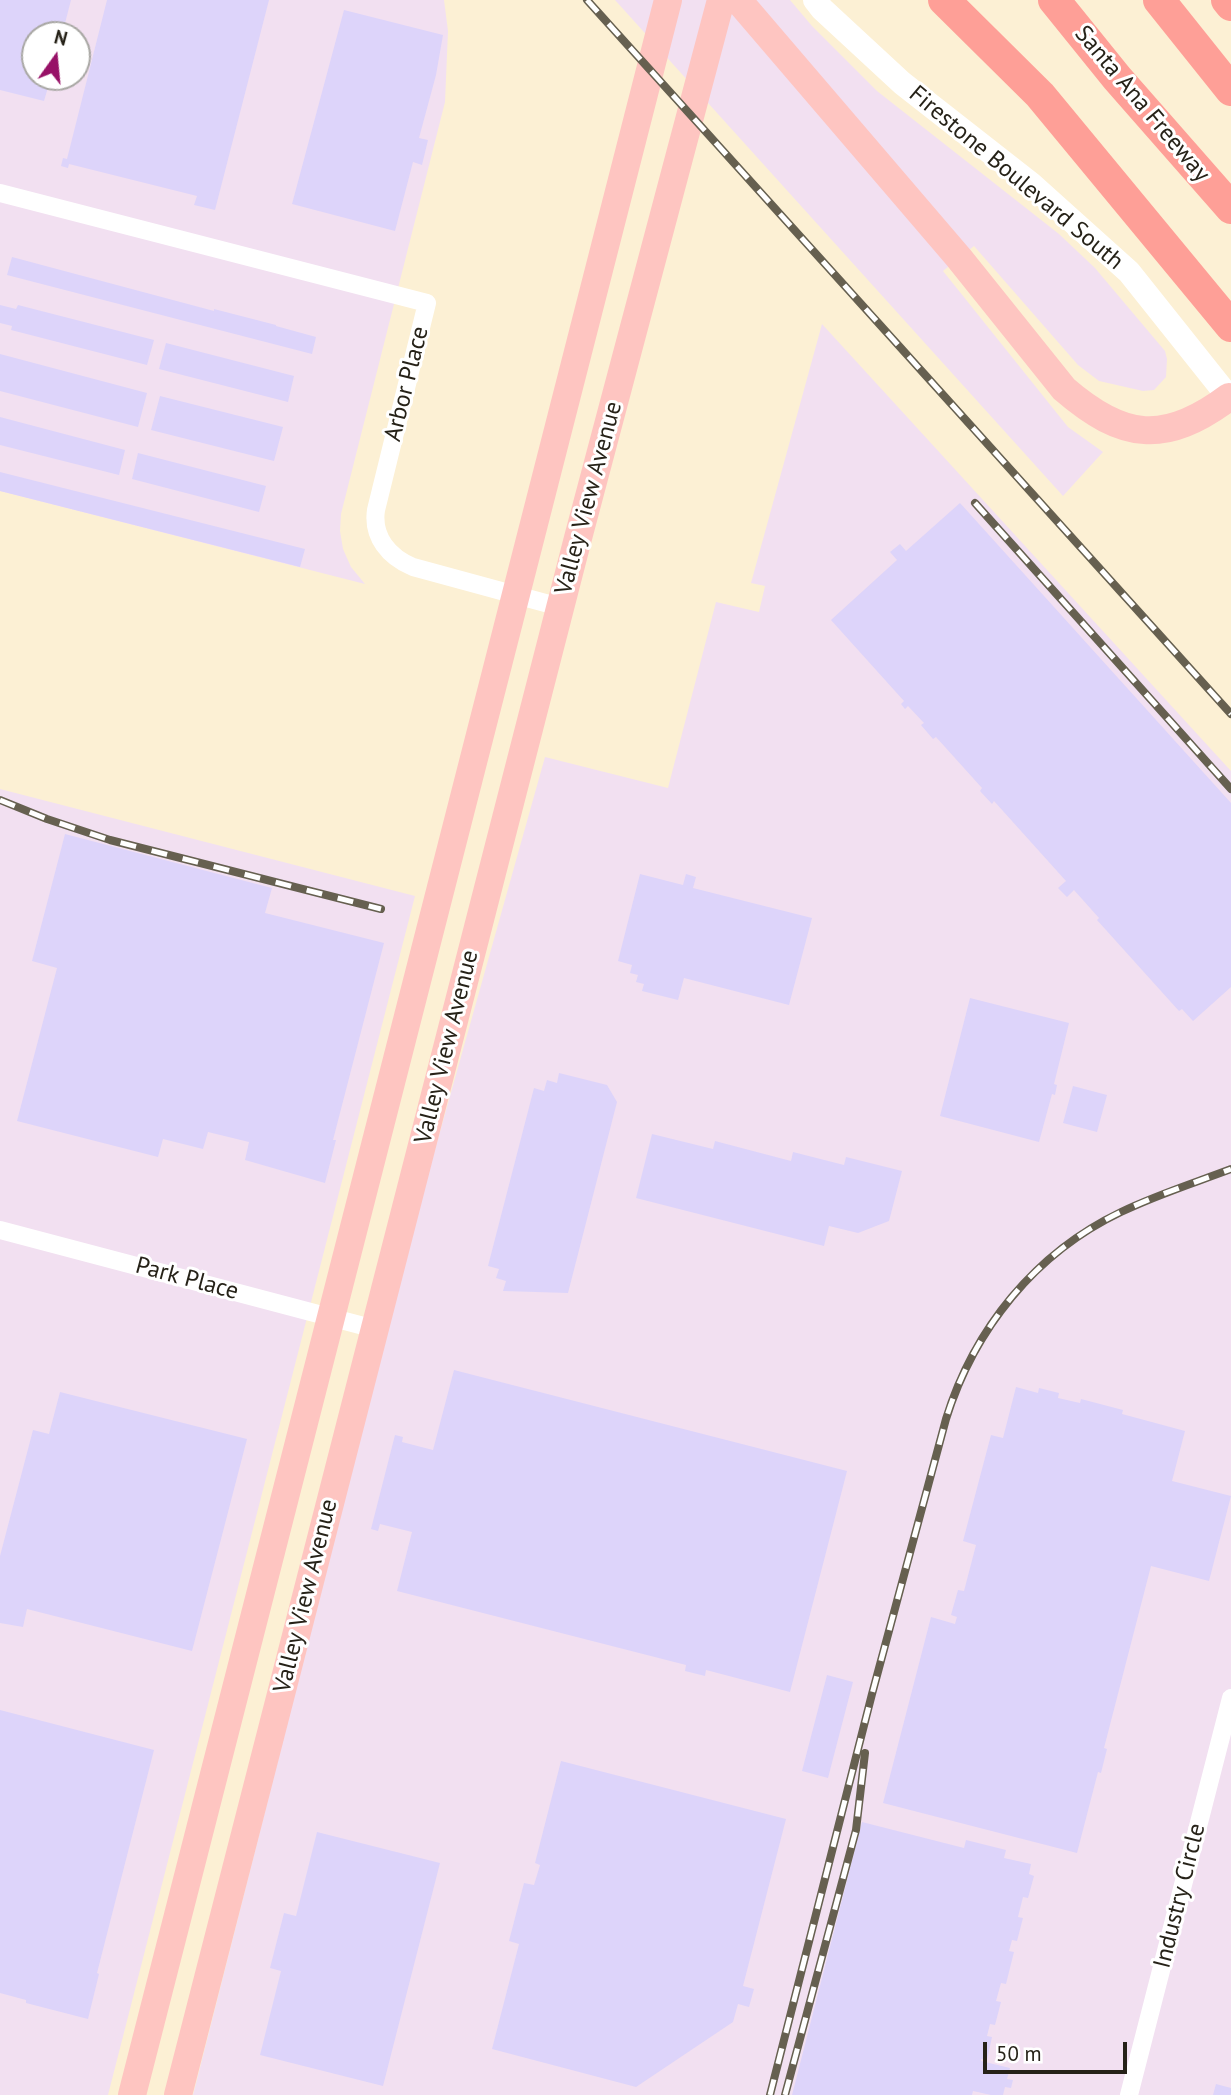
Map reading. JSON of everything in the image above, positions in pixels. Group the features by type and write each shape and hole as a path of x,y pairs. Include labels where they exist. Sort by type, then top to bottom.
{"highway":[{"path":"944,0 1040,95 1231,326"},
{"name":"Santa Ana Freeway","path":"1055,0 1117,78 1231,208"},
{"path":"1159,0 1231,90"},
{"path":"1227,0 1231,5"}],"main road":[{"name":"Valley View Avenue","path":"132,2095 668,0"},
{"name":"Valley View Avenue","path":"178,2095 560,607 720,0"},
{"path":"738,0 959,258 1064,389 1085,407 1112,423 1143,431 1169,429 1193,421 1230,398"}],"street":[{"name":"Firestone Boulevard South","path":"815,0 902,83 1031,184 1129,272 1230,398"},
{"name":"Arbor Place","path":"0,193 427,303 376,510 376,529 385,547 404,563 560,607"},
{"name":"Park Place","path":"0,1230 375,1329"},
{"name":"Industry Circle","path":"1129,2095 1231,1698"}],"shaded area":[{"path":"0,0 444,0 448,31 445,102 341,514 343,549 351,567 365,584 0,491"},
{"path":"615,0 790,0 877,91 1059,234 1095,268 1165,351 1166,377 1154,390 1143,391 1099,381 1078,365 974,246 943,271 1068,427 1103,452 1063,496"},
{"path":"822,324 1231,771 1231,2095 193,2095 413,1228 545,757 668,788 716,602 759,612 765,586 751,583"},
{"path":"0,789 415,896 108,2095 0,2095"}],"building":[{"path":"0,0 71,0 66,21 21,21 21,91 47,91 44,101 0,90"},
{"path":"107,0 269,0 215,210 194,205 197,196 69,164 68,168 61,166 63,158 67,159 84,91 91,91 91,64"},
{"path":"344,10 443,35 436,75 419,138 428,140 422,165 413,162 395,231 292,204"},
{"path":"12,257 316,337 312,354 7,275"},
{"path":"0,305 16,309 18,305 154,340 147,365 11,330 12,326 0,323"},
{"path":"166,343 294,376 288,402 159,369"},
{"path":"0,354 147,393 138,427 0,391"},
{"path":"160,396 283,427 274,461 151,430"},
{"path":"0,417 125,450 119,475 0,445"},
{"path":"138,453 266,486 259,512 132,479"},
{"path":"0,472 305,549 300,567 0,491"},
{"path":"960,503 1231,803 1231,987 1193,1021 1182,1009 1179,1011 1097,920 1099,918 1074,890 1067,897 1058,888 1066,881 994,801 992,804 980,791 982,788 936,737 933,739 921,725 924,723 908,706 905,709 901,704 904,701 831,620 897,560 890,552 900,544 906,551"},
{"path":"65,834 272,888 265,913 384,943 333,1140 336,1140 325,1183 245,1160 249,1142 208,1132 203,1149 163,1139 158,1157 17,1121 57,968 32,961"},
{"path":"640,874 683,885 686,874 696,877 693,888 812,918 789,1005 684,978 678,1000 642,991 644,984 636,982 638,975 630,973 632,965 618,961"},
{"path":"970,998 1069,1023 1054,1084 1057,1085 1055,1095 1052,1094 1039,1142 940,1116"},
{"path":"559,1073 607,1085 617,1102 568,1293 503,1291 506,1281 496,1278 499,1269 488,1266 534,1088 544,1091 547,1080 557,1083"},
{"path":"1073,1086 1107,1095 1097,1132 1063,1123"},
{"path":"652,1134 713,1149 715,1141 791,1161 793,1152 844,1165 846,1157 902,1171 889,1221 858,1233 829,1226 824,1246 636,1198"},
{"path":"454,1370 847,1471 790,1692 706,1670 705,1676 685,1671 686,1665 397,1591 412,1532 380,1524 378,1531 371,1529 395,1435 403,1437 402,1442 433,1450"},
{"path":"1016,1387 1038,1393 1039,1388 1059,1393 1058,1398 1080,1403 1081,1399 1123,1410 1122,1414 1185,1431 1172,1481 1231,1496 1209,1581 1151,1566 1104,1748 1107,1749 1101,1773 1098,1772 1077,1853 883,1803 931,1617 955,1624 957,1617 951,1615 958,1590 964,1591 976,1545 963,1541 991,1435 1003,1438"},
{"path":"60,1392 247,1439 192,1651 27,1609 23,1627 0,1623 0,1556 33,1430 49,1434"},
{"path":"827,1675 853,1682 828,1778 802,1771"},
{"path":"0,1710 154,1750 97,1973 99,1974 88,2019 26,2003 26,2000 0,1993"},
{"path":"561,1761 786,1819 743,1986 754,1989 749,2007 738,2004 733,2022 636,2087 492,2049 519,1944 509,1941 524,1883 534,1885 540,1865 535,1863"},
{"path":"862,1822 964,1848 966,1840 1006,1850 1004,1858 1031,1864 1029,1874 1034,1876 1028,1898 1023,1897 1018,1917 1023,1918 1017,1941 1012,1940 1009,1951 1014,1952 1006,1984 1001,1983 996,2001 1001,2002 995,2025 990,2024 987,2036 992,2037 987,2060 981,2059 1010,2068 1007,2079 1013,2080 1011,2088 1005,2087 1003,2095 973,2091 972,2095 792,2095"},
{"path":"317,1832 440,1863 383,2086 260,2055 281,1971 270,1968 284,1913 296,1916"},
{"path":"1216,2084 1231,2088 1231,2095 1213,2095"}],"railway":[{"path":"587,0 1231,714"},
{"path":"975,503 1231,789"},
{"path":"0,800 110,840 381,909"},
{"path":"770,2095 872,1694 946,1419 973,1354 1012,1297 1061,1249 1121,1212 1231,1169"},
{"path":"785,2095 856,1830 865,1753"}]}
